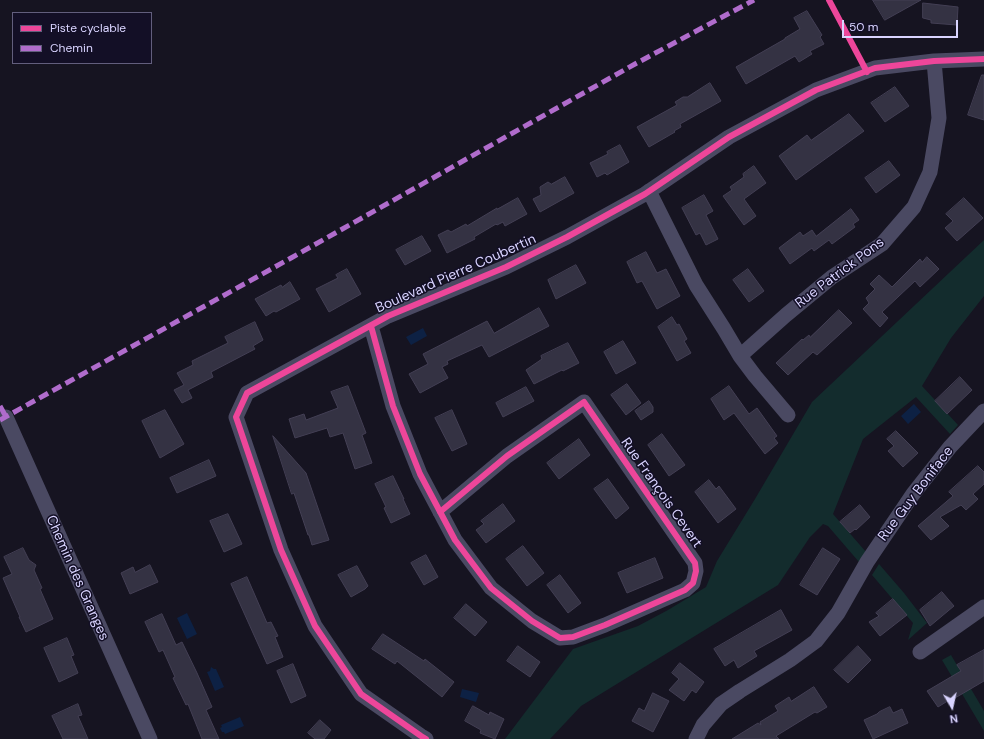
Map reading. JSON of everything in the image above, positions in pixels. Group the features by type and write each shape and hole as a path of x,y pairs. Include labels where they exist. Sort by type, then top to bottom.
{"street":[{"name":"Boulevard Pierre Coubertin","path":"426,739 362,694 315,626 281,550 236,417 247,393 388,316 506,266 567,237 649,191 729,137 816,90 875,68 934,61 984,59"},
{"name":"Rue Patrick Pons","path":"740,356 832,277 882,244 914,207 930,172 939,118 934,61"},
{"path":"649,191 696,285 740,356 788,415"},
{"name":"Rue François Cevert","path":"371,326 393,406 420,474 440,512 455,540 492,588 532,621 560,638 574,636 605,625 685,590 693,583 696,572 695,563 584,402 507,456 440,512"},
{"name":"Rue Guy Boniface","path":"696,739 702,725 721,704 816,642 838,613 867,562 913,494 950,447 984,411"},
{"name":"Chemin des Granges","path":"6,417 150,739"},
{"path":"920,652 984,607"}],"green space":[{"path":"984,240 984,296 951,338 922,386 958,425 950,434 916,397 863,439 833,514 866,552 859,562 828,526 823,524 810,537 778,585 581,706 550,739 505,739 573,649 638,626 706,587 717,561 812,402"},
{"path":"879,564 927,623 908,640 913,623 872,575"},
{"path":"951,655 984,711 984,731 942,660"}],"water":[{"path":"423,328 427,336 411,345 406,337"},
{"path":"914,404 921,412 908,424 901,416"},
{"path":"187,613 197,634 187,639 177,618"},
{"path":"211,667 216,669 224,687 215,691 207,672 210,671"},
{"path":"462,689 479,693 476,702 460,697"},
{"path":"240,717 244,726 225,734 222,732 220,728 222,727 221,725"}],"building":[{"path":"873,0 921,0 885,20"},
{"path":"923,3 958,7 957,25 931,23 931,20 923,18"},
{"path":"807,11 822,35 820,37 824,44 810,51 812,54 799,62 795,56 746,84 736,67 800,29 794,18"},
{"path":"982,75 984,75 984,120 968,115"},
{"path":"710,83 721,101 680,124 681,127 674,131 675,132 649,147 637,127 677,105 675,102 683,97 687,97"},
{"path":"895,87 909,106 885,122 871,103"},
{"path":"849,114 864,131 796,180 779,156 807,135 811,140"},
{"path":"620,145 629,162 607,175 605,173 597,177 590,163 608,154 607,152"},
{"path":"889,161 900,175 876,193 865,178"},
{"path":"754,166 766,183 744,199 756,216 744,225 723,196 732,190 730,187 744,177 743,174"},
{"path":"565,177 574,193 540,212 533,199 541,195 540,187 548,182 551,184"},
{"path":"704,195 713,211 706,215 718,239 706,245 700,233 696,235 682,208"},
{"path":"518,198 527,214 505,226 503,222 497,225 496,224 474,237 475,239 447,253 438,235 448,230 451,232 466,224 467,226 497,208"},
{"path":"964,198 983,218 957,241 945,228 953,221 946,214"},
{"path":"851,209 859,220 853,224 855,227 832,244 829,240 814,251 812,248 790,264 779,248 800,232 803,236 812,230 816,236"},
{"path":"422,236 431,251 405,265 396,250"},
{"path":"646,252 657,273 666,269 680,296 657,309 642,281 637,283 627,262"},
{"path":"927,257 939,269 920,287 915,281 882,312 888,318 880,327 863,309 869,303 866,298 875,289 870,284 879,275 892,287 920,259 922,262"},
{"path":"576,265 586,283 556,299 548,280"},
{"path":"347,269 361,294 329,312 316,289 338,278 336,275"},
{"path":"748,269 764,291 749,302 733,280"},
{"path":"290,282 300,299 266,316 255,299 281,285 282,287"},
{"path":"539,308 549,326 489,357 482,345 447,361 448,364 442,367 448,378 420,393 409,374 428,364 423,354 487,321 494,333"},
{"path":"839,310 852,323 817,355 813,352 788,375 776,363 802,339 803,340 809,335 810,337"},
{"path":"672,317 677,325 679,324 687,339 684,341 691,353 677,361 658,327"},
{"path":"255,322 263,340 253,346 255,349 211,372 213,377 188,390 192,398 182,403 174,390 184,385 177,373 193,365 192,361 228,343 225,337"},
{"path":"623,341 636,363 616,374 604,352"},
{"path":"568,343 579,363 534,384 526,370 542,359 541,356"},
{"path":"960,377 972,390 947,414 935,401"},
{"path":"627,384 641,403 626,415 611,395"},
{"path":"348,386 366,433 362,435 372,463 355,469 343,433 330,437 327,428 295,438 289,419 304,414 306,420 338,408 331,392"},
{"path":"729,386 749,414 757,408 777,436 774,438 778,443 765,454 734,413 724,420 711,399"},
{"path":"526,387 534,401 503,417 496,403"},
{"path":"649,401 653,407 653,412 641,420 635,411"},
{"path":"165,410 184,444 160,458 142,421"},
{"path":"452,410 467,444 452,451 435,418"},
{"path":"896,431 918,453 903,467 888,451 894,446 887,439"},
{"path":"662,434 685,465 669,476 648,445"},
{"path":"273,436 306,473 329,540 312,545 294,493 292,494"},
{"path":"579,439 590,455 559,479 547,463"},
{"path":"209,460 216,476 177,493 170,478"},
{"path":"978,466 984,472 984,484 973,494 978,499 966,510 961,505 940,517 949,526 931,540 918,526 953,496 949,492"},
{"path":"393,476 410,514 391,523 384,508 386,507 375,484"},
{"path":"608,479 629,508 616,519 594,489"},
{"path":"709,480 716,489 719,486 736,509 718,523 695,492"},
{"path":"503,504 515,521 486,543 476,530 484,524 481,521"},
{"path":"860,505 870,517 856,530 855,529 850,533 840,522"},
{"path":"228,514 242,544 224,552 210,521"},
{"path":"523,546 544,573 527,586 506,559"},
{"path":"23,548 29,560 36,565 34,570 42,588 40,589 53,619 26,632 3,578 12,574 4,557"},
{"path":"823,548 840,559 817,595 800,585"},
{"path":"426,555 438,577 424,585 411,563"},
{"path":"655,558 663,578 627,593 618,573"},
{"path":"150,565 158,582 130,594 121,573 133,567 135,572"},
{"path":"357,566 368,586 351,597 338,575"},
{"path":"560,575 581,603 568,613 547,585"},
{"path":"247,577 267,623 271,622 278,636 275,637 283,657 267,664 231,584"},
{"path":"942,592 954,606 930,626 920,610"},
{"path":"893,599 907,615 880,636 869,622 879,616 876,613"},
{"path":"466,604 487,622 475,636 454,618"},
{"path":"781,610 792,630 754,651 757,656 738,668 734,660 725,666 714,649"},
{"path":"162,614 176,645 182,642 197,673 212,707 206,710 219,739 202,739 188,704 186,705 173,678 175,677 163,650 159,652 145,622"},
{"path":"383,634 424,661 425,659 454,682 442,697 397,661 395,664 372,649"},
{"path":"67,638 74,655 71,656 78,673 59,682 44,648"},
{"path":"518,646 540,662 530,677 507,661"},
{"path":"858,646 871,660 848,683 834,670"},
{"path":"984,650 984,681 938,707 927,691 961,671 957,665"},
{"path":"680,663 704,682 696,693 692,690 684,701 669,690 679,679 672,673"},
{"path":"293,664 306,696 291,703 277,671"},
{"path":"814,687 827,707 817,713 815,712 776,736 779,739 732,739 758,723 761,725 760,722 778,711 775,706 789,697 791,701"},
{"path":"653,693 669,701 653,732 632,721 639,708 644,711"},
{"path":"78,704 82,715 78,716 88,739 63,739 52,716"},
{"path":"473,706 489,715 490,712 504,719 495,739 480,733 481,730 465,721"},
{"path":"890,707 893,713 902,709 908,723 873,739 864,720"},
{"path":"320,720 331,730 324,739 315,739 308,733"}],"marked path":[{"path":"0,420 635,64 754,0"},
{"path":"0,406 6,417"}],"cycle path":[{"path":"829,0 867,72"},
{"path":"426,739 361,694 315,626 281,550 236,417 247,393 388,316 506,267 567,237 645,194 729,137 816,90 875,68 934,61 984,59"},
{"path":"371,326 393,406 420,474 455,540 491,588 532,621 560,638 573,637 605,625 685,590 693,583 696,571 695,563 584,402 507,456 440,512"}]}
